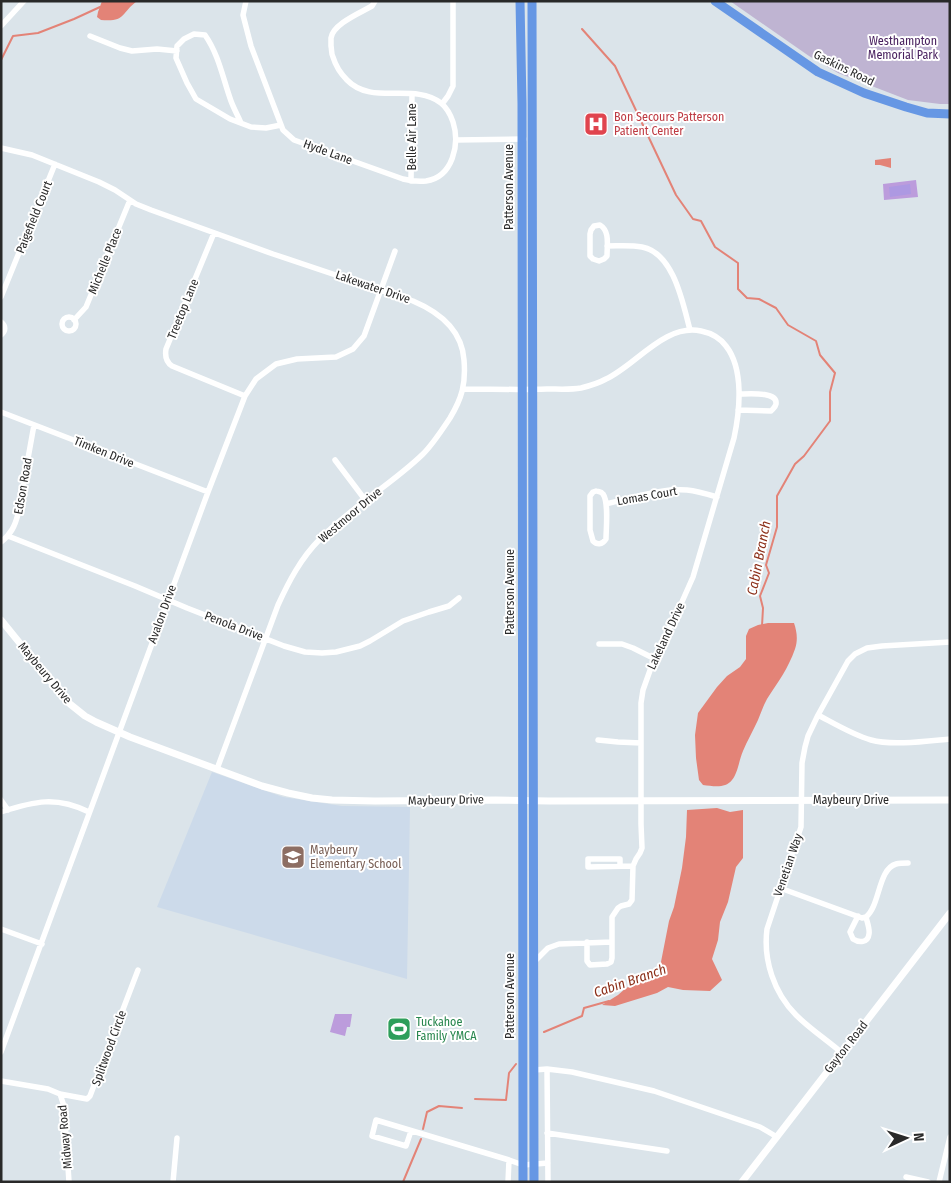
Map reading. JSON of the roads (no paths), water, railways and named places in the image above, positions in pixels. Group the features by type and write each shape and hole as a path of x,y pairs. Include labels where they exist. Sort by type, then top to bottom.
{"main road":[{"name":"Patterson Avenue","path":"520,1 522,139 523,1182"},
{"name":"Patterson Avenue","path":"532,1 534,1182"},
{"name":"Gaskins Road","path":"715,1 818,72 830,78 906,108 950,114"}],"street":[{"path":"1,26 24,1"},
{"name":"Hyde Lane","path":"246,1 243,15 251,46 283,130 294,140 411,181 432,180 444,171 452,158 456,140"},
{"path":"375,1 372,6 342,23 331,37 332,56 339,72 352,86 367,92 426,96 442,104 451,117 456,140 533,139"},
{"path":"442,104 453,86 453,1"},
{"path":"241,123 218,61 205,35 194,34 184,39 177,46 176,58 196,99 230,119 241,123 252,127 266,128 281,125"},
{"path":"90,36 132,51 157,49 177,51"},
{"name":"Belle Air Lane","path":"411,181 412,94"},
{"name":"Lakewater Drive","path":"1,148 32,155 55,164 109,187 146,208 413,301 428,308 445,320 456,335 464,354 466,375 463,389"},
{"name":"Paigefield Court","path":"1,297 55,164"},
{"name":"Michelle Place","path":"74,320 86,307 130,200"},
{"path":"600,225 604,227 607,246 607,256 604,259 599,261 592,258 590,234 594,226 600,225"},
{"name":"Treetop Lane","path":"214,233 165,354 172,366 245,396"},
{"path":"463,389 533,390 581,388 606,379 652,346 680,331 690,330 680,294 664,259 653,250 643,247 607,246"},
{"name":"Avalon Drive","path":"1,1052 245,396 256,379 276,364 297,359 336,357 354,349 364,336 395,251"},
{"path":"1,322 5,326 5,331 1,335"},
{"name":"Lakeland Drive","path":"587,942 587,960 590,965 611,962 613,914 618,908 629,904 632,900 633,866 642,848 640,743 643,690 653,662 693,577 734,438 739,386 736,364 732,353 724,342 708,332 690,330"},
{"name":"Westmoor Drive","path":"217,769 285,588 295,571 306,555 329,531 425,452 447,422 463,389"},
{"path":"738,394 770,395 776,403 770,411 738,410"},
{"name":"Timken Drive","path":"1,412 208,492"},
{"name":"Edson Road","path":"1,542 15,526 34,425"},
{"path":"335,460 366,501"},
{"name":"Lomas Court","path":"606,504 670,490 688,490 717,497"},
{"name":"Lomas Court","path":"596,491 601,492 606,504 606,539 602,543 597,544 591,539 591,494 596,491"},
{"name":"Penola Drive","path":"8,536 266,639 305,652 322,653 350,650 370,641 403,621 448,606 459,598"},
{"name":"Maybeury Drive","path":"1,621 70,704 85,716 119,732 217,769 277,790 312,798 375,801 950,800"},
{"name":"Venetian Way","path":"842,1052 796,1015 783,998 771,975 766,956 765,939 770,916 801,827 802,763 808,736 848,661 860,652 867,648 882,646 950,642"},
{"path":"598,644 622,644 655,659"},
{"path":"818,715 873,741 890,743 950,739"},
{"path":"598,740 640,743"},
{"path":"1,800 8,810"},
{"path":"1,812 40,802 57,802 76,806 89,812"},
{"path":"620,866 620,858 588,859 588,867 633,866"},
{"path":"780,888 862,918 870,915 888,870 897,864 908,863"},
{"name":"Gayton Road","path":"742,1182 950,913"},
{"path":"858,916 850,932 853,939 859,942 863,942 868,937 866,917"},
{"path":"1,929 42,944"},
{"path":"534,962 551,946 587,942 612,942"},
{"name":"Splitwood Circle","path":"60,1094 87,1099 92,1093 138,970"},
{"path":"534,1070 547,1069 572,1072 654,1091 760,1128 777,1137"},
{"path":"547,1069 548,1182"},
{"name":"Midway Road","path":"1,1081 48,1089 60,1094 64,1106 69,1182"},
{"path":"411,1131 406,1146 372,1136 376,1120 523,1165 548,1163"},
{"path":"548,1133 667,1151"},
{"path":"939,1182 949,1148 950,1137"},
{"path":"173,1182 177,1138"},
{"path":"508,1182 509,1160"},
{"path":"906,1177 928,1182"}],"waterway":[{"path":"1,60 13,36 38,33 100,7"},
{"name":"Cabin Branch","path":"582,29 615,66 676,195 693,219 701,221 715,247 738,263 738,289 747,298 759,299 776,308 788,325 816,341 820,355 835,373 830,392 830,421 804,456 795,464 777,496 777,527 766,565 769,573 760,596 763,608 762,626"},
{"name":"Cabin Branch","path":"544,1032 582,1016 584,1008 609,1001"},
{"name":"Cabin Branch","path":"475,1099 506,1100 509,1073 516,1064"},
{"name":"Cabin Branch","path":"423,1129 427,1112 439,1106 462,1108"},
{"name":"Cabin Branch","path":"403,1182 421,1139"}],"place":[{"name":"Bon Secours Patterson Patient Center","path":"596,124"},
{"name":"Maybeury Elementary School","path":"293,857"},
{"name":"Tuckahoe Family YMCA","path":"399,1029"}],"park label":[{"name":"Westhampton Memorial Park","path":"903,48"}]}
